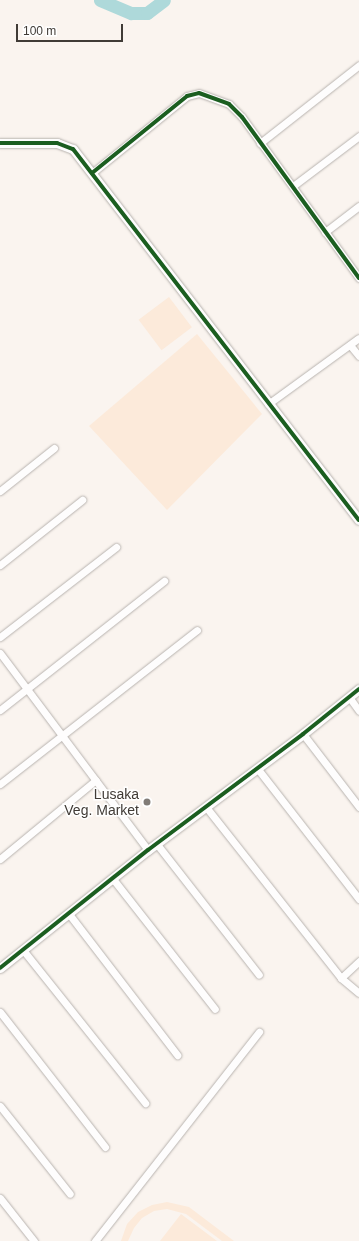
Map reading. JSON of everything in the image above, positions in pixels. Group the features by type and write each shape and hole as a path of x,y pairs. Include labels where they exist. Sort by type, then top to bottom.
{"street":[{"path":"260,142 359,65"},
{"path":"92,173 193,93 233,106 358,275"},
{"path":"293,186 359,136"},
{"path":"0,143 42,142 66,145 73,149 268,404 359,520"},
{"path":"325,232 359,206"},
{"path":"268,404 359,338"},
{"path":"350,345 359,356"},
{"path":"0,490 54,448"},
{"path":"0,565 82,500"},
{"path":"0,637 116,547"},
{"path":"0,710 164,581"},
{"path":"0,784 62,734 197,630"},
{"path":"0,653 148,850"},
{"path":"0,968 113,879 156,843 303,734 359,689"},
{"path":"349,697 359,711"},
{"path":"303,734 359,807"},
{"path":"258,768 359,899"},
{"path":"0,859 96,780"},
{"path":"206,807 341,978 359,993"},
{"path":"156,843 259,975"},
{"path":"113,879 215,1009"},
{"path":"69,914 177,1055"},
{"path":"23,950 145,1103"},
{"path":"341,978 359,961"},
{"path":"0,1012 105,1147"},
{"path":"95,1241 259,1032"},
{"path":"0,1106 70,1194"},
{"path":"0,1198 34,1241"}],"shaded area":[{"path":"169,297 192,327 162,350 139,320"},
{"path":"197,334 262,414 167,510 89,426"},
{"path":"167,1202 189,1207 234,1241 222,1241 186,1214 167,1209 154,1211 142,1218 134,1228 128,1241 121,1241 127,1224 138,1212 152,1205"},
{"path":"181,1214 217,1241 160,1241"}],"waterway":[{"path":"100,0 131,13 147,13 164,0"}],"cycle path":[{"path":"92,173 187,96 199,93 229,104 242,117 359,278"},
{"path":"0,143 57,143 73,149 359,520"},
{"path":"0,968 148,850 303,734 359,689"}],"place":[{"name":"Lusaka Veg. Market","path":"147,802"}]}
